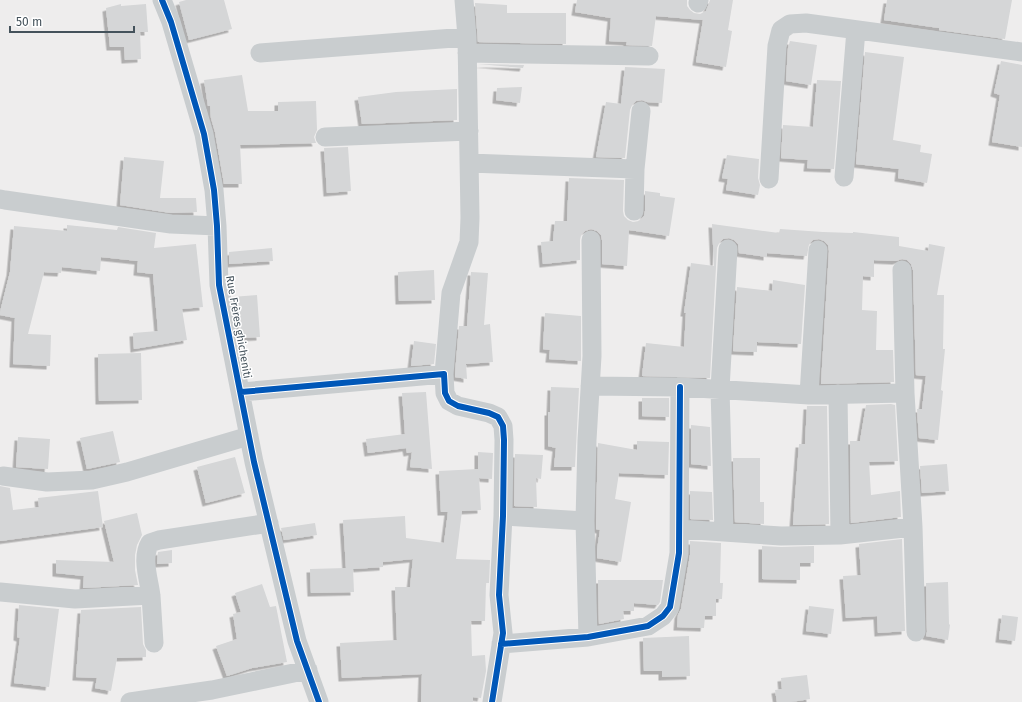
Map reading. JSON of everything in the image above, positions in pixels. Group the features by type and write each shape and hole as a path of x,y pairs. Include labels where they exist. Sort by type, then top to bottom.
{"street":[{"name":"Rue Frères ghicheniti","path":"162,0 171,22 204,134 214,190 219,285 249,436 297,641 319,702"},
{"path":"464,0 467,45 469,131 469,242 451,293 444,374 445,393 449,401 458,406 490,413 498,417 503,426 503,516 499,594 503,633 492,702"},
{"path":"769,179 777,46 781,30 790,24 806,23 1022,52"},
{"path":"844,177 856,30"},
{"path":"260,53 467,45 649,56"},
{"path":"634,211 634,169 641,111"},
{"path":"325,137 469,131"},
{"path":"469,162 634,169"},
{"path":"0,199 172,224 217,226"},
{"path":"588,637 585,521 587,440 592,356 591,240"},
{"path":"724,532 720,390 728,249"},
{"path":"809,395 818,250"},
{"path":"902,270 905,392 913,528 916,632"},
{"path":"241,392 444,374"},
{"path":"590,386 680,387 809,395 905,392"},
{"path":"501,644 588,637 648,626 663,616 670,607 680,553 680,387"},
{"path":"838,394 840,535"},
{"path":"3,476 47,482 92,480 127,472 249,436"},
{"path":"503,516 585,521"},
{"path":"154,643 151,595 146,561 146,549 150,543 159,540 269,523"},
{"path":"680,529 781,536 840,535 913,528"},
{"path":"0,592 75,599 151,595"},
{"path":"130,702 212,690 308,670"}],"building":[{"path":"186,0 224,0 232,29 189,40 179,2"},
{"path":"577,0 687,0 687,6 690,10 694,13 700,14 706,11 710,0 733,0 728,30 732,31 726,67 696,62 703,20 656,16 652,46 626,45 627,42 609,41 611,18 575,12"},
{"path":"887,0 1012,0 1005,39 939,30 939,28 884,20"},
{"path":"475,3 507,5 507,13 566,13 566,44 478,42"},
{"path":"121,4 121,6 146,4 148,32 140,32 141,59 125,60 124,47 110,47 106,8"},
{"path":"790,41 817,45 811,85 786,81 788,48"},
{"path":"865,52 904,57 893,140 921,145 920,152 932,154 927,183 898,178 899,169 856,164"},
{"path":"1001,61 1022,65 1022,147 992,142 1000,95 994,93"},
{"path":"478,64 524,65 523,68"},
{"path":"625,67 665,69 662,103 647,102 642,100 636,101 632,105 630,110 625,158 596,157 606,102 621,104"},
{"path":"242,75 248,111 278,111 278,102 316,101 317,130 314,137 316,143 240,145 242,184 224,184 204,80"},
{"path":"817,80 841,81 834,169 807,168 808,160 781,158 783,125 813,127"},
{"path":"522,87 520,103 496,100 497,88"},
{"path":"457,89 457,120 362,124 358,97 396,92"},
{"path":"348,147 351,191 327,193 324,148"},
{"path":"727,155 759,159 758,178 760,185 758,195 726,190 728,179 722,178"},
{"path":"124,157 164,161 160,198 196,198 197,212 171,213 120,205"},
{"path":"569,178 624,180 624,216 633,222 639,221 644,216 645,191 660,193 660,196 675,198 669,236 629,230 627,266 602,264 601,235 597,231 591,229 585,231 581,235 580,260 543,264 541,242 553,241 555,221 567,221"},
{"path":"712,224 779,233 780,229 823,232 853,232 899,237 899,246 928,251 929,244 945,247 937,295 944,295 943,349 945,349 941,390 943,391 938,440 919,438 917,409 922,409 926,376 916,375 913,270 911,264 907,260 874,260 874,277 863,276 862,310 877,311 876,350 893,350 894,382 821,384 829,251 828,245 819,239 813,240 809,244 807,256 767,253 767,257 739,253 738,244 734,240 729,238 723,239 717,248 710,378 642,376 646,343 684,347 686,313 684,313 691,263 714,266"},
{"path":"67,225 117,230 118,227 156,233 154,248 196,244 203,307 182,309 187,340 134,349 133,333 158,331 153,274 137,272 138,261 101,257 100,271 62,267 61,273 44,272 28,334 51,335 50,366 13,364 15,318 0,315 0,312 10,272 14,226 67,231"},
{"path":"272,248 273,261 229,264 229,252"},
{"path":"434,270 435,300 399,301 398,272"},
{"path":"471,272 488,273 484,325 490,324 493,362 466,364 467,379 455,377 455,374 459,326 467,326"},
{"path":"773,280 805,285 801,344 757,342 757,352 733,351 737,287 772,291"},
{"path":"257,295 260,337 241,338 232,297"},
{"path":"545,313 581,316 581,361 549,359 550,350 543,349"},
{"path":"414,341 436,344 434,364 411,366"},
{"path":"141,353 142,400 99,401 98,354"},
{"path":"551,387 579,388 575,467 554,467 556,448 548,446 548,412 550,412"},
{"path":"426,392 432,469 410,467 412,452 407,453 406,448 368,453 366,439 405,434 402,393"},
{"path":"642,398 669,398 669,417 642,416"},
{"path":"866,405 895,405 898,461 869,462 871,495 900,491 901,517 851,523 850,441 860,441"},
{"path":"807,406 827,406 829,524 793,525 799,444 805,444"},
{"path":"691,425 710,427 711,466 691,464"},
{"path":"113,431 120,462 87,469 80,438"},
{"path":"18,437 50,439 48,469 16,467"},
{"path":"637,441 669,442 668,475 619,473 615,499 631,502 621,562 597,558 600,530 596,529 598,443 637,450"},
{"path":"478,452 493,453 492,479 479,478 481,510 462,511 456,559 490,560 489,583 486,583 485,621 471,621 472,656 485,655 486,671 481,698 473,697 473,702 421,702 422,674 342,678 340,643 397,640 395,587 410,587 413,559 383,562 383,567 353,569 354,592 311,593 310,569 346,568 343,520 405,516 406,538 444,543 448,512 441,512 439,471 478,469"},
{"path":"515,454 543,455 541,479 536,478 537,507 514,506"},
{"path":"235,457 245,493 206,503 197,467"},
{"path":"733,458 760,458 760,502 764,502 764,524 735,522"},
{"path":"947,464 949,491 922,493 920,466"},
{"path":"0,486 10,488 13,510 39,507 38,498 98,491 103,527 0,541"},
{"path":"690,491 712,492 713,520 690,519"},
{"path":"137,513 142,535 137,545 135,555 135,570 138,585 83,588 84,576 56,573 56,560 114,562 104,521"},
{"path":"315,523 317,535 284,540 281,528"},
{"path":"902,539 905,631 878,633 877,616 846,618 843,576 861,575 859,544"},
{"path":"690,541 721,543 720,583 723,583 722,599 716,599 716,616 705,616 704,628 677,627 690,555"},
{"path":"762,546 814,546 814,563 800,563 800,580 762,579"},
{"path":"172,550 172,563 157,564 158,552"},
{"path":"598,580 663,580 660,602 658,605 634,603 634,611 623,611 624,619 599,624"},
{"path":"948,582 950,625 948,640 926,636 926,583"},
{"path":"262,584 270,607 276,606 287,662 252,668 227,676 216,646 237,639 233,614 241,612 235,593"},
{"path":"19,605 59,609 49,687 14,683 20,638 17,637"},
{"path":"809,606 834,609 831,634 806,631"},
{"path":"141,607 143,644 146,650 146,657 117,658 111,691 95,688 97,678 76,677 81,610"},
{"path":"1002,615 1018,617 1015,641 999,639"},
{"path":"689,636 690,676 662,677 662,671 644,671 643,638"},
{"path":"807,675 810,699 791,702 777,702 775,690 782,689 781,678"}],"cycle path":[{"path":"162,0 171,22 204,134 214,190 219,285 254,462 297,641 319,702"},
{"path":"241,392 444,374 445,393 449,401 458,406 489,413 498,417 503,426 504,440 503,516 499,595 503,633 492,702"},
{"path":"501,644 588,637 648,626 663,616 670,607 679,553 680,387"}]}
